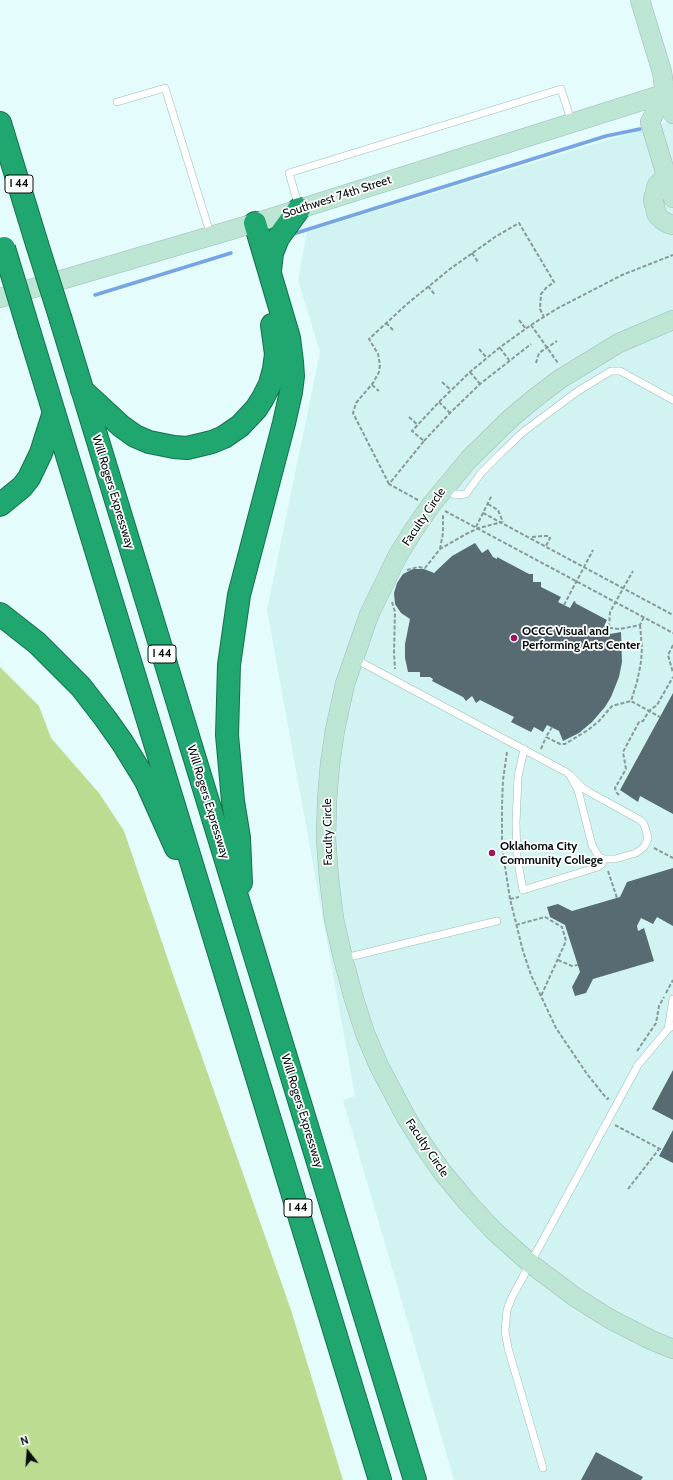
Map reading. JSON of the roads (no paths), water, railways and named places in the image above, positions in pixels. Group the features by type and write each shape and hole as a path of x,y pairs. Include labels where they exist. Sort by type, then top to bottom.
{"highway":[{"name":"Will Rogers Expressway","path":"0,123 415,1480"},
{"path":"270,274 272,253 278,238 299,209"},
{"path":"243,918 239,838 228,756 227,700 229,664 239,595 284,423 293,376 289,338 270,274 249,225"},
{"path":"82,389 121,426 135,436 149,442 174,447 187,448 212,442 232,432 249,417 263,398 270,384 276,354 271,319 249,225"},
{"name":"I 44","path":"2,241 380,1480"},
{"path":"0,505 22,487 29,478 41,453 54,412"},
{"path":"0,614 37,643 81,687 122,742 146,781 215,937"}],"street":[{"path":"640,0 669,92 673,114"},
{"path":"669,92 650,122 673,198"},
{"name":"Southwest 74th Street","path":"0,298 249,225 669,92"},
{"path":"666,176 657,185 653,200 658,215 662,220 673,225"},
{"name":"Faculty Circle","path":"673,320 619,343 560,379 535,398 494,434 469,459 422,518 397,557 369,615 345,684 335,730 327,800 326,839 334,919 342,958 365,1033 379,1066 406,1117 443,1173 494,1231 531,1264 575,1297 610,1319 651,1340 673,1349"}],"lane":[{"path":"117,102 165,88 211,236"},
{"path":"299,209 289,173 561,89 572,123"},
{"path":"444,489 456,495 466,494 481,473 523,432 578,391 610,371 620,371 673,400"},
{"path":"353,658 537,756 570,775 589,792 640,820 646,828 648,839 641,850 615,859 604,859 599,857 594,850 585,822 578,790 570,775"},
{"path":"524,749 518,777 516,805 516,839 523,890 598,867 602,864 604,859"},
{"path":"342,958 496,921"},
{"path":"543,1468 508,1348 505,1321 509,1303 605,1123 638,1065 670,1028 673,999"}],"waterway":[{"path":"293,234 606,136 640,129"},
{"path":"95,295 231,253"}],"place":[{"name":"OCCC Visual and Performing Arts Center","path":"514,638"},
{"name":"Oklahoma City Community College","path":"492,853"}]}
